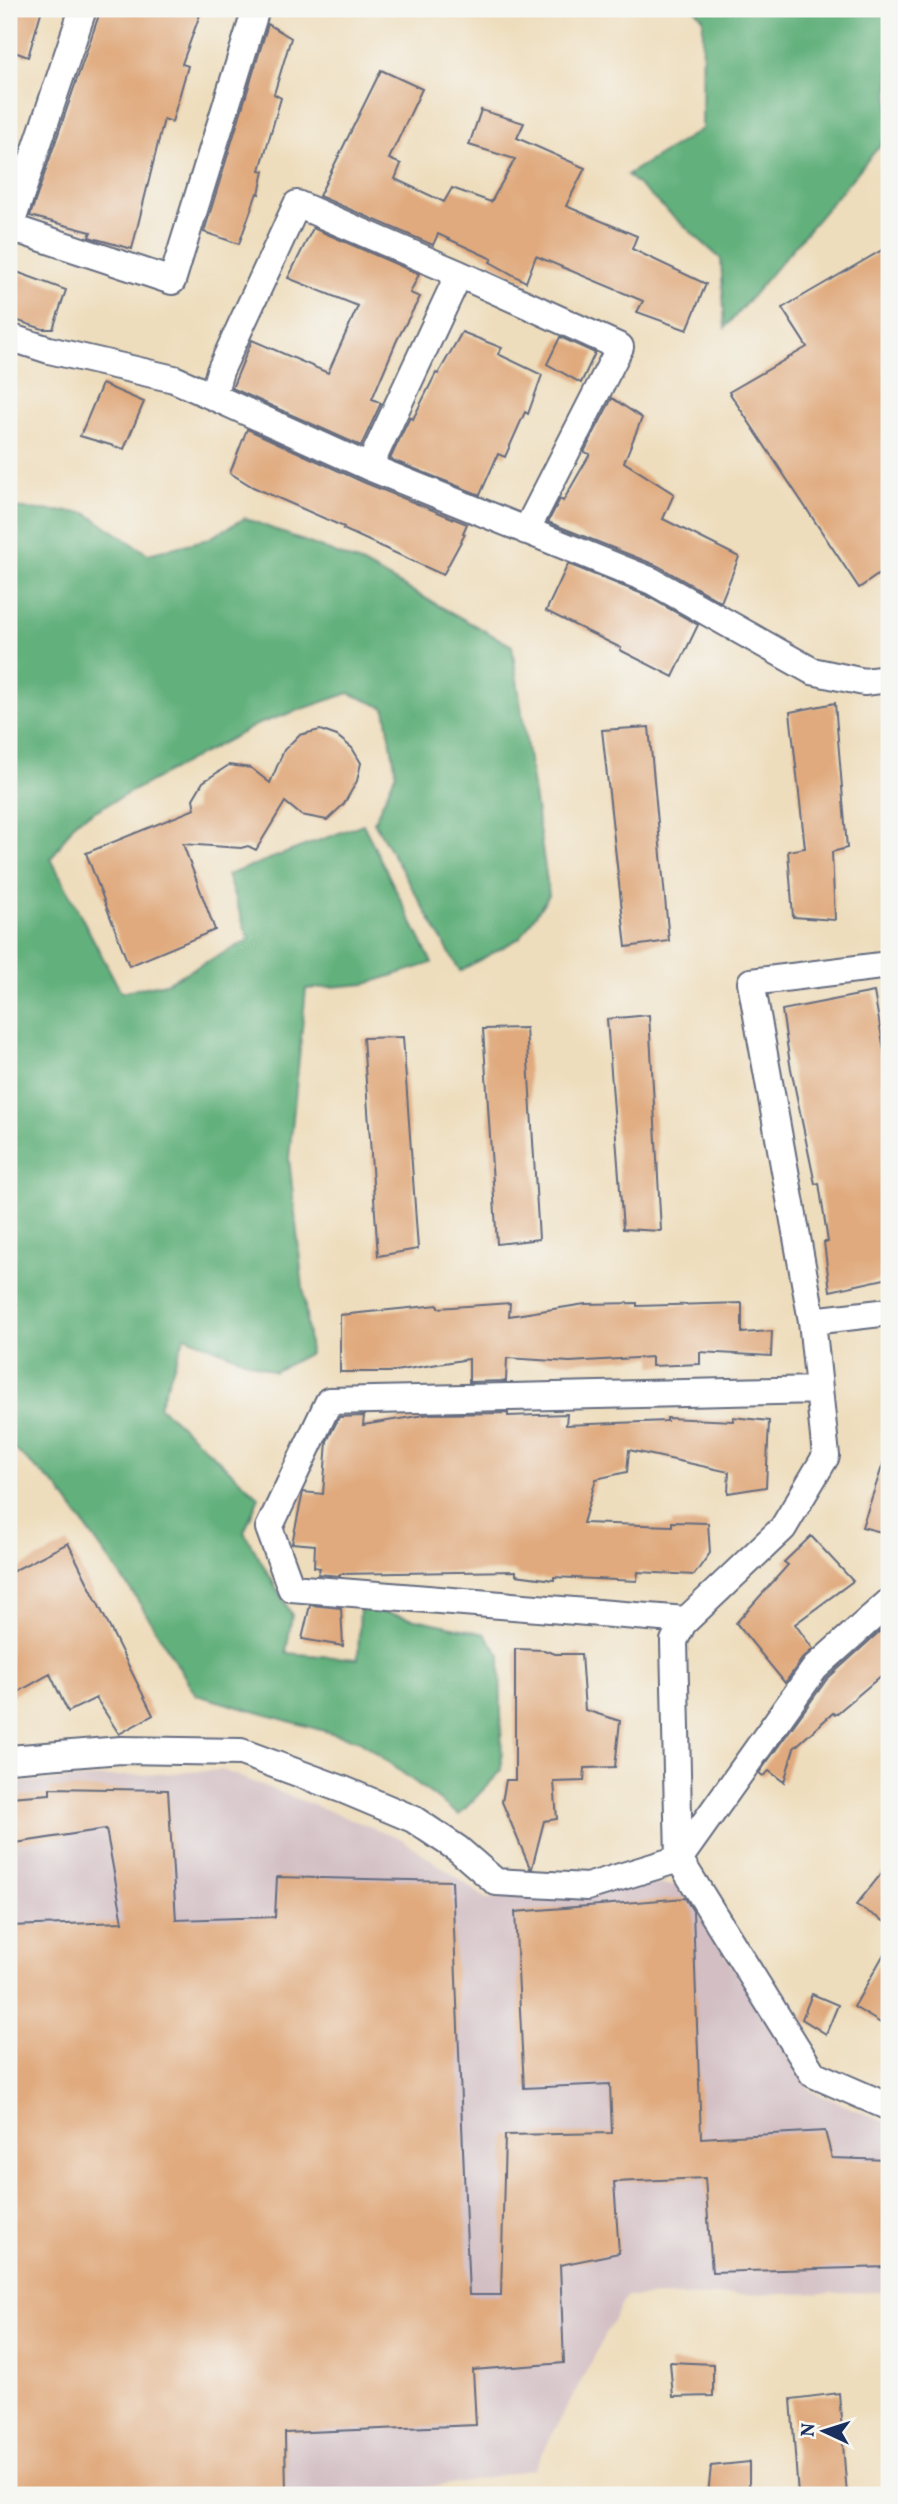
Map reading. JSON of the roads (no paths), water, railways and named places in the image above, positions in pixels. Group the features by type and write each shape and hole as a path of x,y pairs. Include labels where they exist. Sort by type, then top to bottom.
{"street":[{"path":"83,9 9,227 172,281 256,9"},
{"path":"213,396 220,371 297,204 460,274 620,347 526,531"},
{"path":"369,467 460,274"},
{"path":"9,337 174,379 369,467 652,581 812,671 864,682 889,679"},
{"path":"889,965 751,982 812,1321 826,1456 783,1528 686,1620 674,1641 679,1859 813,2074 889,2107"},
{"path":"812,1321 889,1312"},
{"path":"686,1620 291,1588 269,1528 329,1401 819,1390"},
{"path":"9,1759 121,1750 241,1752 413,1819 458,1849 496,1882 587,1887 679,1859 815,1668 889,1602"}]}
